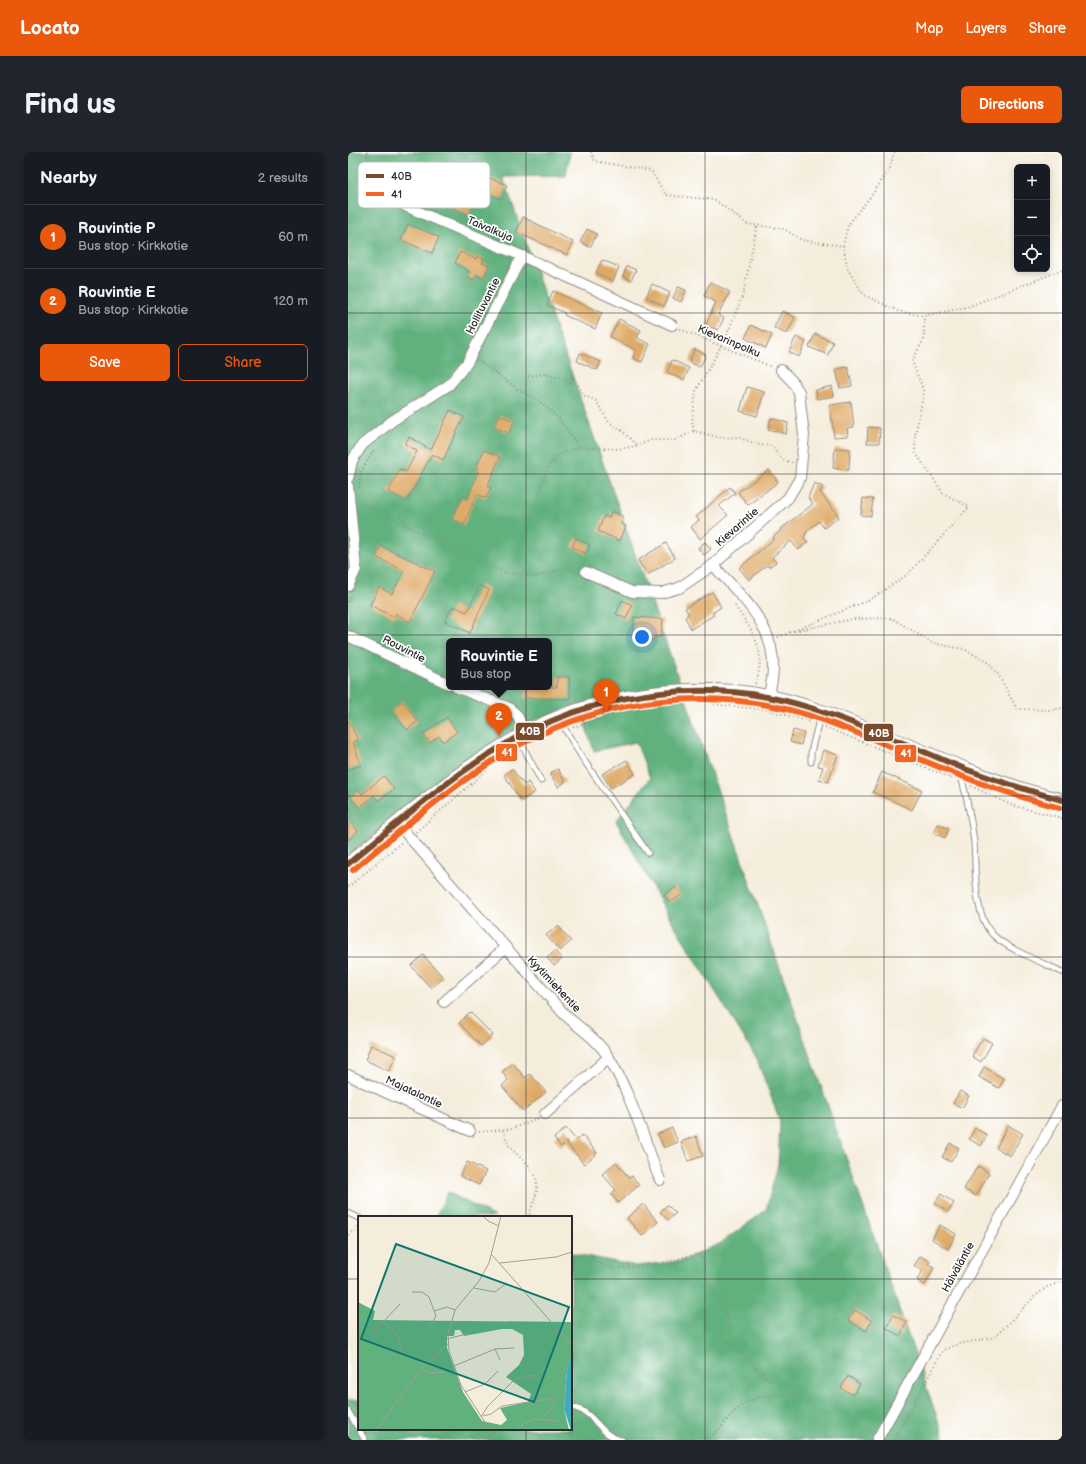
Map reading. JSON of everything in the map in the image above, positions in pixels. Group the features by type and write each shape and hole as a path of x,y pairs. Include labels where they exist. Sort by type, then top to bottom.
{"street":[{"name":"Taivalkuja","path":"410,208 522,256"},
{"path":"522,256 672,325"},
{"name":"Hollituvantie","path":"348,478 352,461 362,445 392,421 449,385 467,363 522,256"},
{"name":"Kievarintie","path":"586,572 632,592 661,593 679,588 713,564 788,498 800,478 804,435 799,392 792,380 781,370"},
{"path":"348,486 356,569 349,590"},
{"path":"713,564 758,615 770,641 774,678 768,697"},
{"name":"Rouvintie","path":"348,636 446,683"},
{"path":"464,690 509,708 517,715 521,735"},
{"path":"348,864 397,823 478,761 521,735 562,724 593,706 638,695 670,691 699,690 752,694 822,711 958,766 1013,786 1062,800"},
{"name":"Kyytimiehentie","path":"397,823 564,1015 592,1038 609,1057 624,1090 660,1180"},
{"path":"444,1002 505,948"},
{"path":"545,1114 609,1057"},
{"name":"Majatalontie","path":"348,1074 470,1131"},
{"name":"Hälväläntie","path":"877,1440 1062,1106"}],"lane":[{"path":"811,762 811,752 822,711"},
{"path":"562,724 581,756 648,853"},
{"path":"521,735 541,781"},
{"path":"958,766 963,782 974,841 977,891 982,919 992,934 1013,949 1062,972"},
{"path":"348,1213 358,1218"},
{"path":"572,1407 580,1408 594,1418 606,1434 622,1440"},
{"path":"348,1411 358,1428"},
{"path":"359,1430 365,1440"}],"path":[{"path":"367,152 368,162"},
{"path":"591,152 595,161 651,171 666,195 716,200 747,224 784,229 802,240 843,246"},
{"path":"894,152 890,168 874,192 848,225 843,246 848,270 864,295 898,311 924,316 967,307 1062,270"},
{"path":"694,431 692,421 696,391 721,347 742,295 757,225"},
{"path":"770,641 869,600 907,575 969,507 943,493 915,452 915,435 924,392 912,362 924,339 924,316"},
{"name":"Kievarinpolku","path":"672,325 721,347 781,370"},
{"path":"475,364 477,360 516,388 538,400 559,419 579,447"},
{"path":"528,376 544,374 578,386 585,396 596,401 609,422 620,429 637,446"},
{"path":"528,576 517,560 518,549 525,539 547,469 556,456 579,447 618,449 637,446 652,440 675,440 694,431 722,438 737,437 760,445 772,446 783,460 801,466"},
{"path":"358,494 361,472 378,443"},
{"path":"358,498 359,509"},
{"path":"359,502 506,573 537,577 564,568 586,572"},
{"path":"348,602 349,590"},
{"path":"731,600 755,635 760,654 761,670 747,707"},
{"path":"794,630 853,619 892,618 932,643 964,648 989,663 999,676 1017,709 1052,710 1062,708"},
{"path":"713,704 768,710 819,725 963,782 1011,805 1062,818"},
{"path":"562,724 658,705"},
{"path":"348,887 487,770"},
{"path":"470,1131 483,1133 503,1130 529,1123 545,1114"},
{"path":"503,1130 510,1147 526,1161 537,1184 535,1198 528,1216"},
{"path":"348,1235 358,1228"},
{"path":"572,1257 580,1255 616,1269 658,1264 698,1254 704,1260 705,1276 727,1311 727,1321 730,1328 729,1340 767,1378 781,1385 792,1395 762,1396 745,1403 733,1412 721,1428 707,1440"},
{"path":"894,1440 943,1350 959,1344 995,1337 1034,1297 1047,1287 1062,1282"},
{"path":"484,1440 495,1430"}],"green space":[{"path":"348,152 570,152 566,176 503,177 945,1440 348,1440 348,1400 358,1400 358,1430 572,1430 572,1253 636,1266 681,1261 721,1243 766,1210 778,1165 780,1121 756,1057 671,920 616,821 650,778 636,742 594,751 578,704 535,720 499,738 348,855"},
{"path":"448,1192 493,1216 436,1216"}],"building":[{"path":"490,178 507,185 502,199 490,195"},
{"path":"453,208 472,208 469,215"},
{"path":"523,217 573,242 567,255 516,232"},
{"path":"408,224 439,237 432,253 401,240"},
{"path":"587,229 597,234 590,247 580,242"},
{"path":"460,252 476,259 477,256 484,259 482,263 489,265 483,278 476,275 474,280 468,277 470,272 455,263"},
{"path":"602,260 619,267 613,281 596,273"},
{"path":"627,266 636,270 631,280 623,276"},
{"path":"710,282 730,292 718,315 724,318 718,330 706,325 716,302 704,296"},
{"path":"652,284 670,293 664,306 646,297"},
{"path":"678,287 686,290 681,302 673,298"},
{"path":"553,291 602,313 595,329 564,315 565,313 547,305"},
{"path":"782,311 795,317 787,334 774,328"},
{"path":"619,319 641,330 637,338 650,344 642,362 633,358 636,350 610,337"},
{"path":"751,325 772,335 766,348 745,338"},
{"path":"815,334 833,342 828,355 809,347"},
{"path":"796,337 806,342 799,357 789,352"},
{"path":"695,349 706,355 700,367 689,362"},
{"path":"580,353 601,362 597,370 577,361"},
{"path":"672,360 689,368 684,380 667,372"},
{"path":"848,367 852,386 840,388 836,369"},
{"path":"832,386 834,396 817,399 816,390"},
{"path":"747,387 764,392 757,416 740,411"},
{"path":"851,402 854,427 847,428 848,436 834,437 830,405"},
{"path":"450,410 464,417 443,460 432,454 407,501 388,492 400,469 406,472 417,451 405,444 409,437 431,450"},
{"path":"500,415 514,421 509,433 494,427"},
{"path":"771,418 788,423 786,434 768,429"},
{"path":"868,427 880,428 879,443 867,443"},
{"path":"835,448 850,449 849,470 833,468"},
{"path":"484,450 500,457 488,485 491,487 486,498 477,494 464,525 452,519 462,497 467,499 479,469 476,468"},
{"path":"769,470 778,482 748,505 738,492"},
{"path":"814,483 823,487 820,492 839,517 824,528 819,521 807,531 804,538 808,542 798,550 791,541 772,557 776,562 769,567 767,565 749,580 739,568 774,539 773,537 782,530 781,529 813,504 808,498"},
{"path":"730,487 735,493 719,506 728,515 700,539 691,527 699,520 696,517"},
{"path":"863,498 873,499 871,516 861,515"},
{"path":"612,511 624,517 621,524 626,526 620,541 598,531 604,516 609,518"},
{"path":"576,538 590,545 586,554 572,547"},
{"path":"705,542 711,549 704,555 698,548"},
{"path":"666,543 675,558 647,575 638,560"},
{"path":"381,546 435,571 410,622 396,614 394,617 370,605 379,587 392,594 404,571 376,557"},
{"path":"480,585 489,590 470,633 445,621 453,606 467,612"},
{"path":"712,592 721,607 712,613 714,615 691,629 685,617 689,614 685,608"},
{"path":"622,600 632,605 626,619 616,614"},
{"path":"634,617 663,619 661,637 654,637 654,640 632,638"},
{"path":"557,677 569,677 570,699 525,698 525,690 552,690 552,687 557,687"},
{"path":"402,701 418,721 407,730 391,711"},
{"path":"447,717 457,732 443,742 439,736 430,743 423,734"},
{"path":"348,720 358,740 353,742 361,765 348,770"},
{"path":"793,730 804,733 801,745 790,742"},
{"path":"823,750 838,755 828,782 819,779 823,767 818,766"},
{"path":"627,760 635,774 611,788 602,774"},
{"path":"512,769 524,785 528,782 535,792 521,801 504,775"},
{"path":"558,769 565,782 558,787 550,773"},
{"path":"882,772 922,790 912,810 873,792"},
{"path":"384,776 394,789 378,801 374,796 359,808 350,797 359,790 362,794"},
{"path":"348,819 358,831 348,840"},
{"path":"938,824 949,829 945,838 934,833"},
{"path":"675,887 681,895 670,903 664,895"},
{"path":"558,926 571,941 560,951 546,935"},
{"path":"555,951 562,959 554,966 547,958"},
{"path":"423,955 443,977 431,988 411,966"},
{"path":"470,1012 493,1035 481,1046 459,1023"},
{"path":"983,1038 992,1043 981,1062 972,1056"},
{"path":"371,1045 396,1056 389,1071 365,1060"},
{"path":"513,1063 525,1078 530,1074 546,1092 523,1111 502,1086 508,1080 502,1072"},
{"path":"984,1067 1004,1079 999,1088 979,1077"},
{"path":"960,1091 969,1096 962,1108 953,1103"},
{"path":"1008,1125 1023,1134 1010,1156 996,1148"},
{"path":"566,1128 576,1140 582,1135 597,1153 584,1164 566,1142 561,1147 554,1138"},
{"path":"672,1128 678,1142 664,1148 658,1134"},
{"path":"975,1128 987,1135 981,1146 969,1139"},
{"path":"696,1136 703,1156 688,1161 681,1142"},
{"path":"950,1143 959,1148 951,1162 942,1157"},
{"path":"467,1162 486,1171 479,1185 460,1176"},
{"path":"616,1162 629,1178 632,1176 639,1185 618,1203 611,1194 616,1190 602,1174"},
{"path":"978,1166 989,1173 976,1196 964,1189"},
{"path":"941,1194 954,1203 948,1212 935,1203"},
{"path":"643,1204 658,1222 642,1236 627,1218"},
{"path":"667,1205 676,1213 668,1220 660,1212"},
{"path":"940,1225 956,1234 948,1249 932,1239"},
{"path":"920,1256 930,1261 928,1264 934,1267 925,1285 917,1280 923,1271 914,1266"},
{"path":"855,1310 872,1321 866,1331 848,1320"},
{"path":"893,1315 907,1322 900,1336 886,1328"},
{"path":"848,1376 860,1384 853,1395 841,1388"}],"transit line":[{"name":"40B","path":"348,864 451,780 495,750 518,737 552,721 588,708 624,699 662,693 699,691 737,693 774,698 811,708 870,729 965,769 1013,786 1062,800"},
{"name":"41","path":"353,870 455,787 498,757 521,744 555,728 590,716 625,707 662,701 699,699 735,701 772,706 808,715 1011,794 1060,808"}],"place":[{"name":"Rouvintie P","path":"606,712"},
{"name":"Rouvintie E","path":"499,736"}]}
